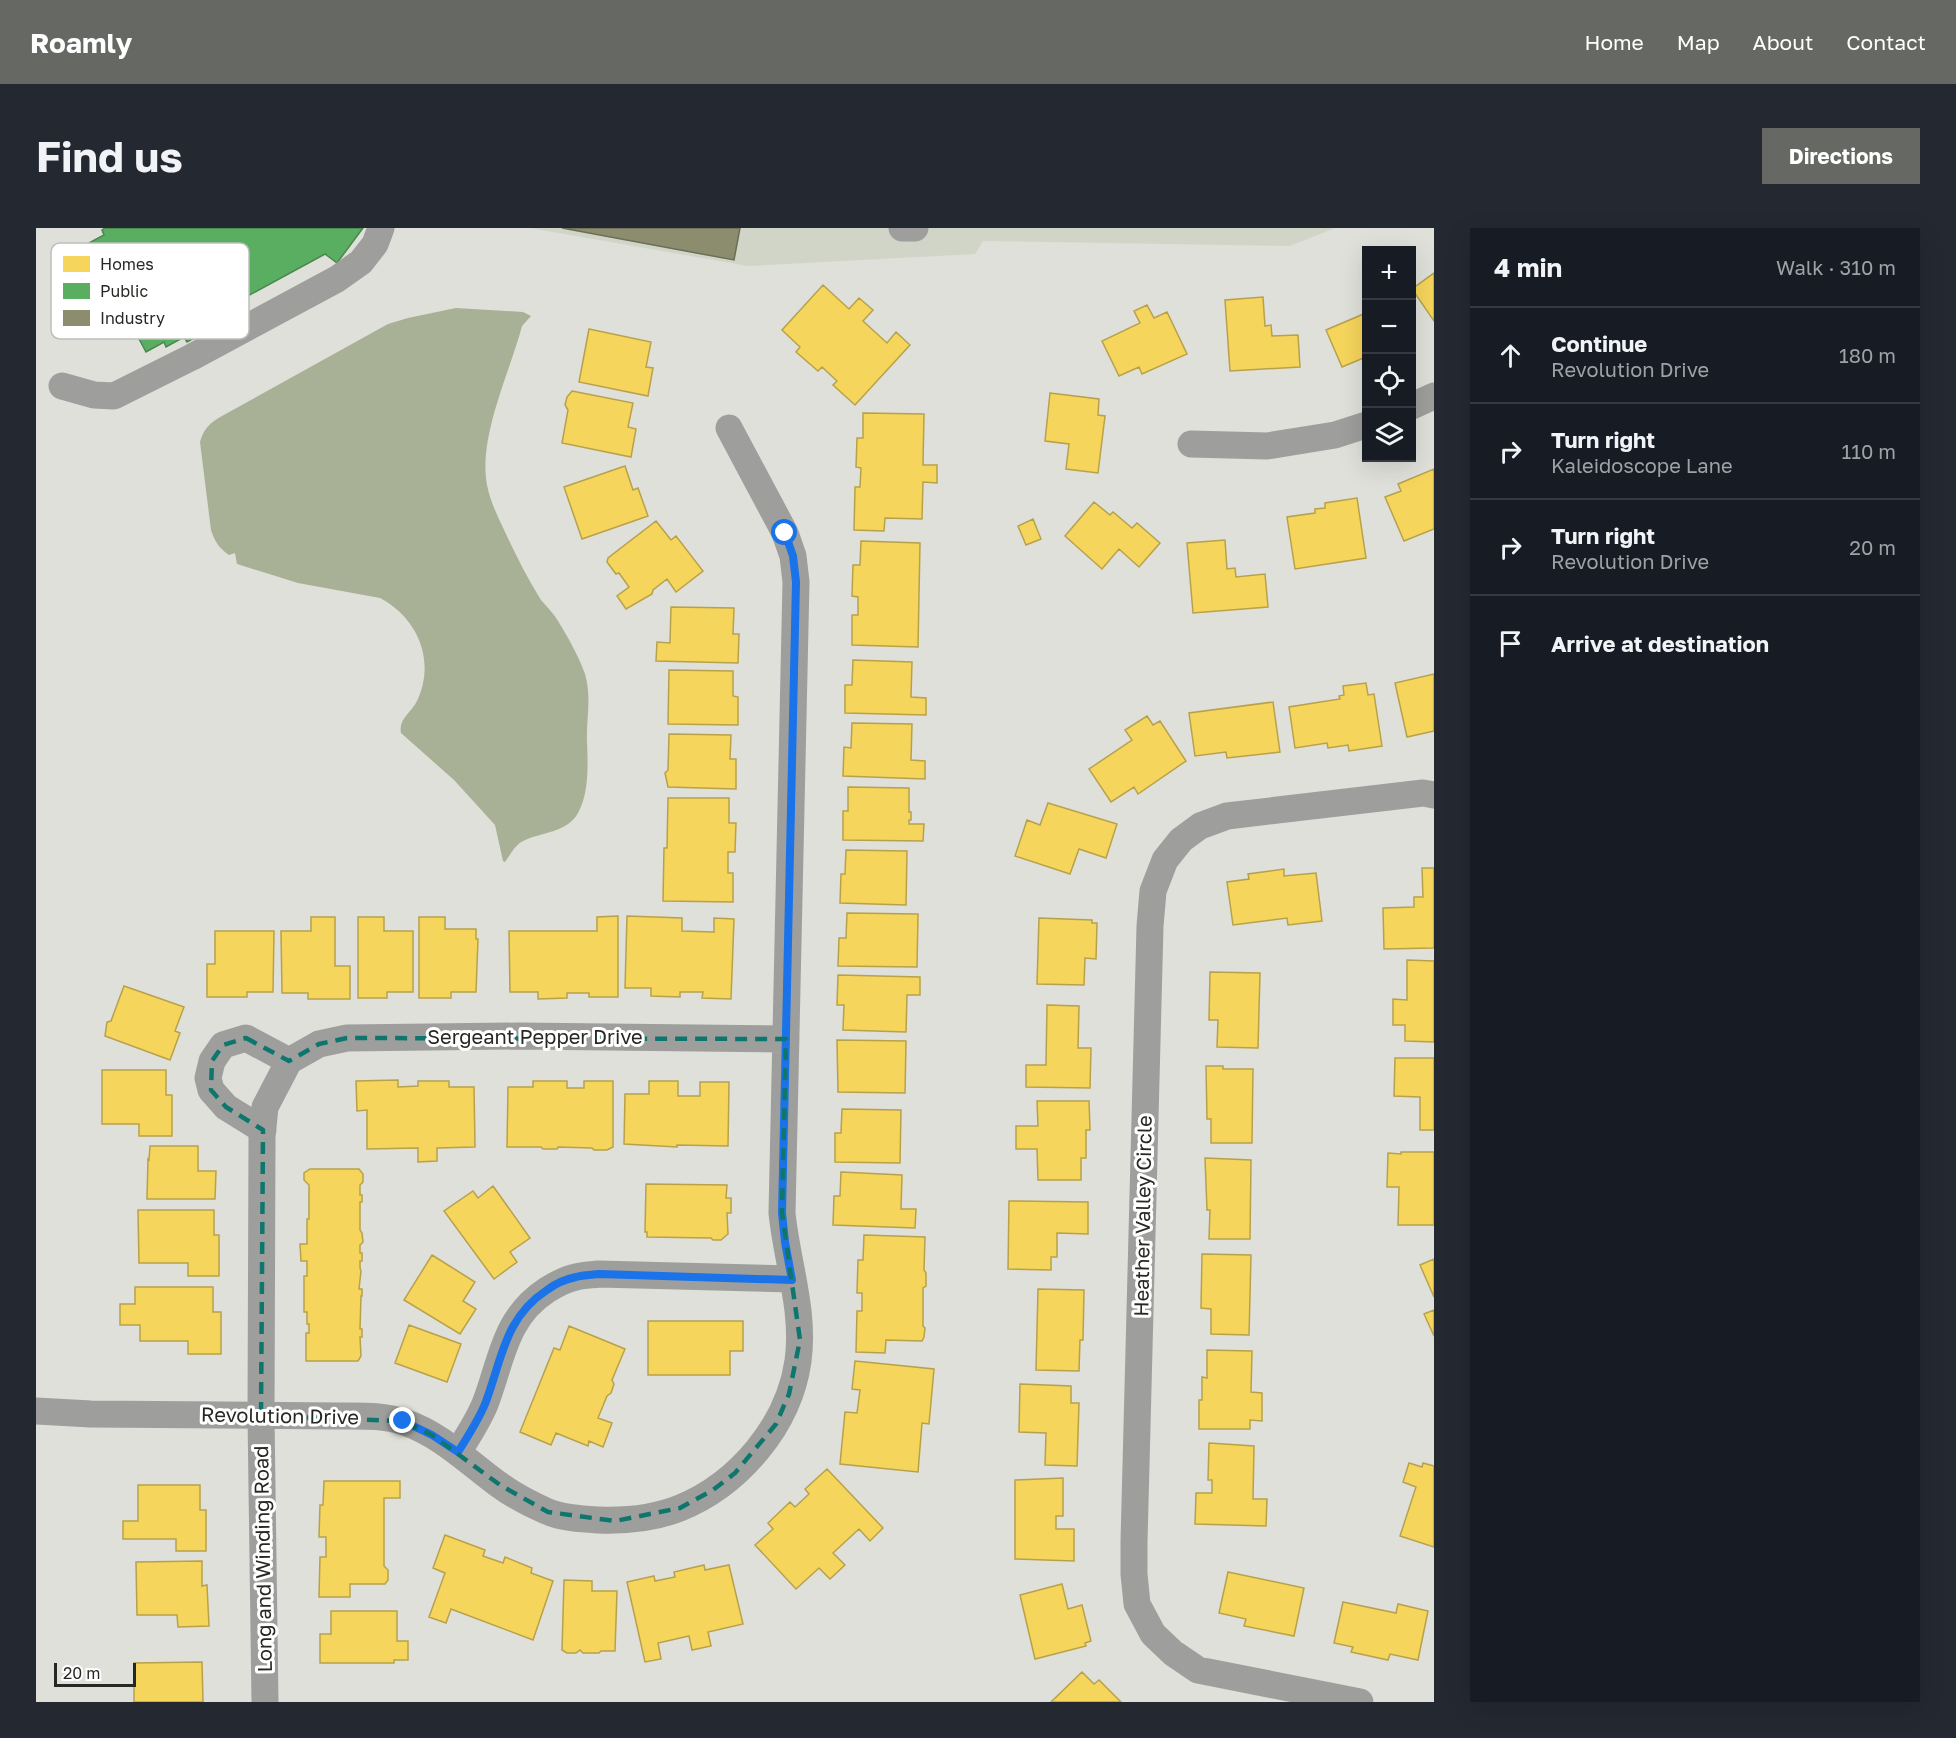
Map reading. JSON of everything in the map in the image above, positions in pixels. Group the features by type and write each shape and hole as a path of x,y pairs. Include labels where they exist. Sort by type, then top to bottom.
{"street":[{"path":"249,326 337,279 361,262 375,244 381,228"},
{"path":"902,228 915,228"},
{"path":"62,386 94,395 114,396 225,339"},
{"path":"1416,404 1434,396"},
{"path":"1191,444 1267,446 1335,435 1362,426"},
{"name":"Revolution Drive","path":"36,1411 91,1414 371,1417 403,1421 432,1435 500,1485 548,1512 580,1519 615,1521 649,1517 681,1508 713,1490 735,1473 760,1447 776,1424 789,1394 799,1348 799,1315 785,1242 782,1213 796,582 793,556 785,533 729,428"},
{"name":"Heather Valley Circle","path":"1360,1702 1198,1670 1173,1653 1153,1634 1137,1604 1134,1542 1150,926 1154,891 1165,860 1181,840 1200,826 1227,816 1248,813 1423,793 1434,795"},
{"name":"Sergeant Pepper Drive","path":"289,1061 319,1044 346,1038 520,1036 786,1039"},
{"path":"261,1416 263,1130 265,1107 289,1061 246,1038 223,1045 212,1061 208,1078 211,1090 226,1107 263,1130"},
{"path":"458,1452 485,1404 499,1359 516,1318 535,1298 555,1285 576,1277 599,1274 792,1280"},
{"name":"Long and Winding Road","path":"261,1416 265,1702"}],"highlighted area":[{"path":"246,1038 289,1061 319,1044 347,1038 786,1039 782,1213 800,1340 789,1394 776,1424 735,1473 713,1490 680,1508 615,1521 548,1512 500,1485 432,1435 403,1421 261,1416 263,1130 226,1107 211,1090 212,1061 223,1045"}],"shaded area":[{"path":"530,228 1335,228 1290,246 983,241 975,254 748,266"},
{"path":"456,308 523,312 531,316 522,326 491,426 485,466 487,485 497,515 526,575 541,600 556,618 576,654 585,674 588,692 587,779 582,805 567,825 520,843 505,862 495,825 454,780 401,733 403,720 417,701 425,671 420,642 413,629 404,617 380,598 298,583 237,564 235,553 229,555 223,550 211,530 200,442 206,429 218,419 388,324"}],"building: Homes":[{"path":"1434,273 1434,321 1416,295 1416,286"},
{"path":"823,285 849,309 859,298 873,310 863,321 887,343 896,332 910,345 855,405 833,385 837,381 822,367 818,371 796,352 800,347 782,330"},
{"path":"1263,297 1265,326 1271,325 1272,336 1298,335 1300,367 1230,371 1225,300"},
{"path":"1147,305 1154,318 1167,312 1187,354 1142,374 1139,367 1119,376 1102,341 1140,323 1134,311"},
{"path":"1362,315 1362,359 1342,367 1326,330"},
{"path":"589,329 651,342 646,367 653,368 648,396 579,382"},
{"path":"572,391 633,403 628,427 636,429 631,457 562,443 568,410 565,405"},
{"path":"1050,393 1099,399 1098,415 1105,416 1098,473 1066,469 1069,444 1045,441"},
{"path":"863,413 924,414 923,465 937,465 937,483 923,482 922,519 885,518 884,531 854,530 855,487 860,487 861,468 856,467 857,438 863,438"},
{"path":"625,466 633,490 638,488 648,516 582,539 564,487"},
{"path":"1434,469 1434,529 1404,541 1385,497 1401,491 1398,484"},
{"path":"1357,498 1366,558 1295,569 1287,517 1315,513 1315,509 1325,508 1325,503"},
{"path":"1094,502 1110,515 1113,512 1132,528 1137,523 1160,543 1139,567 1119,549 1102,569 1065,536"},
{"path":"1033,519 1041,539 1026,545 1018,526"},
{"path":"656,521 671,540 676,536 703,571 676,592 667,579 653,590 652,594 626,609 617,596 629,587 607,562 608,558"},
{"path":"1225,540 1227,569 1235,568 1236,577 1265,574 1268,607 1193,613 1187,543"},
{"path":"861,541 920,543 918,647 852,645 852,615 858,615 858,597 852,596 853,565 860,565"},
{"path":"671,607 734,608 733,634 739,634 738,663 656,661 657,642 670,643"},
{"path":"853,660 912,662 911,697 926,698 926,715 845,713 845,685 852,685"},
{"path":"669,670 733,671 733,696 738,697 738,725 668,724"},
{"path":"1434,674 1434,731 1407,737 1395,683"},
{"path":"1366,683 1368,695 1374,694 1382,746 1349,751 1348,745 1328,748 1327,743 1295,748 1289,707 1340,699 1339,696 1344,695 1343,686"},
{"path":"1273,702 1280,752 1227,758 1226,752 1195,756 1189,713"},
{"path":"1147,716 1153,725 1160,721 1186,761 1138,794 1134,787 1111,802 1089,769 1132,740 1125,730"},
{"path":"852,723 912,724 911,760 925,761 925,779 843,776 844,747 851,748"},
{"path":"669,734 731,735 730,759 736,759 736,789 668,787 665,773 668,770"},
{"path":"848,787 909,788 911,820 909,824 924,824 923,841 843,840 843,811 848,811"},
{"path":"668,798 729,798 729,823 736,823 735,852 728,852 728,873 733,873 733,902 663,901"},
{"path":"1048,803 1117,824 1106,858 1079,849 1070,874 1015,856 1027,820 1040,825"},
{"path":"846,850 907,851 906,905 840,903 841,874 845,874"},
{"path":"1422,868 1434,868 1434,948 1384,949 1383,908 1414,907 1414,897 1423,897"},
{"path":"1284,869 1284,876 1316,873 1322,921 1288,925 1287,918 1233,925 1227,882 1249,879 1248,874"},
{"path":"847,913 918,914 917,967 838,966 839,938 846,938"},
{"path":"618,916 618,997 589,997 589,993 567,993 567,998 538,999 538,992 510,992 509,931 597,931 597,917"},
{"path":"627,916 682,918 682,931 714,932 714,918 734,919 731,999 702,998 703,992 680,992 680,997 651,996 651,988 625,988"},
{"path":"311,917 335,917 335,966 350,966 350,999 308,999 308,993 282,993 281,931 311,931"},
{"path":"358,917 384,917 384,931 413,931 413,992 387,992 387,998 358,998"},
{"path":"419,917 445,917 445,929 476,929 476,939 478,939 476,992 451,992 451,998 419,998"},
{"path":"1039,918 1092,920 1092,923 1097,923 1096,959 1085,958 1084,985 1037,984"},
{"path":"215,931 274,931 273,992 247,992 247,997 207,997 207,964 215,964"},
{"path":"1407,960 1434,961 1434,1042 1405,1041 1405,1025 1393,1025 1393,999 1407,1000"},
{"path":"1210,972 1260,973 1258,1048 1217,1047 1218,1020 1209,1020"},
{"path":"838,975 920,977 920,995 907,995 906,1032 843,1030 844,1005 837,1005"},
{"path":"124,986 184,1007 175,1031 180,1033 170,1060 105,1036 107,1022 111,1021"},
{"path":"1047,1005 1079,1006 1078,1048 1091,1048 1090,1088 1026,1087 1026,1065 1046,1065"},
{"path":"837,1040 906,1041 905,1093 838,1092"},
{"path":"1395,1058 1434,1058 1434,1130 1420,1130 1420,1097 1394,1096"},
{"path":"1206,1066 1223,1066 1223,1069 1253,1069 1252,1143 1211,1143 1211,1119 1207,1119"},
{"path":"102,1070 166,1070 166,1095 172,1095 172,1136 139,1136 139,1124 102,1124"},
{"path":"398,1080 398,1087 418,1086 418,1081 449,1081 449,1087 474,1087 475,1147 437,1148 437,1161 418,1162 418,1148 367,1149 367,1110 357,1111 356,1081"},
{"path":"533,1081 567,1081 567,1088 584,1088 584,1081 613,1081 613,1147 607,1150 594,1150 592,1148 507,1147 508,1087 533,1087"},
{"path":"649,1081 678,1081 678,1096 700,1096 700,1082 729,1082 728,1146 677,1145 677,1147 624,1144 625,1094 649,1094"},
{"path":"1037,1101 1089,1101 1090,1130 1086,1130 1086,1158 1081,1158 1081,1180 1038,1180 1037,1149 1016,1149 1016,1126 1038,1126"},
{"path":"842,1109 901,1110 900,1163 835,1162 835,1133 841,1133"},
{"path":"150,1146 198,1146 198,1171 216,1171 215,1199 147,1199"},
{"path":"1401,1152 1434,1152 1434,1225 1398,1225 1399,1187 1387,1187 1388,1153 1401,1154"},
{"path":"1205,1158 1251,1160 1250,1239 1209,1239 1210,1210 1207,1210"},
{"path":"310,1169 359,1169 363,1174 363,1182 360,1185 362,1202 360,1202 360,1230 363,1242 360,1245 362,1261 360,1261 359,1289 362,1289 360,1329 362,1329 362,1337 360,1337 361,1356 358,1361 306,1361 306,1333 309,1333 309,1324 307,1324 307,1312 304,1312 304,1276 307,1276 307,1261 301,1261 300,1244 307,1244 309,1185 304,1180 304,1173"},
{"path":"841,1172 902,1175 901,1209 916,1209 915,1228 833,1225 834,1196 840,1196"},
{"path":"646,1184 727,1185 726,1198 731,1198 731,1213 727,1213 728,1234 721,1240 647,1237 647,1232 645,1232"},
{"path":"493,1186 530,1238 510,1252 517,1262 494,1279 444,1211 473,1191 478,1198"},
{"path":"1009,1201 1088,1202 1088,1234 1057,1233 1057,1257 1051,1257 1051,1270 1008,1269"},
{"path":"138,1210 214,1210 214,1235 219,1235 219,1276 188,1276 188,1263 139,1263"},
{"path":"864,1235 925,1237 926,1286 923,1288 923,1326 925,1328 922,1341 886,1340 885,1353 856,1352 857,1311 862,1311 862,1293 857,1293 858,1260 863,1260"},
{"path":"1202,1254 1251,1255 1249,1335 1211,1334 1211,1309 1201,1308"},
{"path":"432,1255 475,1282 463,1301 476,1309 460,1334 404,1300"},
{"path":"1434,1259 1434,1297 1420,1265"},
{"path":"135,1287 213,1287 213,1312 221,1312 221,1354 188,1354 188,1341 140,1341 140,1325 120,1325 120,1304 135,1304"},
{"path":"1038,1289 1084,1290 1083,1340 1080,1340 1079,1371 1036,1370"},
{"path":"1434,1310 1434,1336 1424,1314"},
{"path":"648,1321 743,1321 743,1351 730,1351 730,1375 648,1375"},
{"path":"409,1325 461,1344 447,1382 395,1363"},
{"path":"569,1326 625,1349 612,1380 614,1384 611,1393 607,1396 598,1418 612,1423 603,1447 589,1441 588,1446 556,1433 551,1445 520,1432 554,1348 560,1350"},
{"path":"1207,1350 1252,1351 1251,1392 1262,1393 1262,1421 1250,1420 1250,1429 1199,1429 1199,1400 1202,1400 1202,1377 1207,1378"},
{"path":"855,1361 934,1369 929,1424 922,1423 918,1472 840,1464 845,1412 857,1413 860,1390 852,1389"},
{"path":"1020,1384 1071,1386 1071,1403 1079,1403 1077,1466 1045,1465 1046,1433 1019,1432"},
{"path":"1209,1443 1254,1446 1253,1499 1267,1499 1266,1526 1195,1524 1196,1493 1212,1493 1212,1480 1208,1480"},
{"path":"1409,1463 1422,1467 1423,1463 1434,1466 1434,1547 1400,1536 1416,1487 1403,1482"},
{"path":"827,1469 883,1528 870,1541 859,1529 833,1553 845,1565 830,1579 819,1568 796,1589 755,1545 773,1529 768,1523 790,1502 795,1507 809,1494 805,1489"},
{"path":"1063,1478 1063,1516 1056,1516 1056,1529 1074,1529 1074,1561 1015,1559 1015,1480"},
{"path":"324,1481 400,1481 400,1498 384,1498 384,1566 388,1570 388,1580 385,1584 350,1584 350,1597 319,1597 320,1557 326,1557 326,1537 319,1537 320,1505 323,1505"},
{"path":"138,1485 200,1485 200,1510 206,1510 206,1551 176,1551 176,1539 123,1539 123,1521 138,1521"},
{"path":"445,1535 485,1550 483,1556 503,1563 505,1557 532,1568 531,1573 553,1581 533,1640 451,1609 446,1623 429,1617 445,1573 433,1568"},
{"path":"202,1561 202,1586 207,1585 209,1626 178,1627 177,1615 137,1615 136,1562"},
{"path":"704,1565 705,1570 729,1565 743,1624 708,1632 711,1646 692,1650 689,1636 658,1643 661,1659 645,1662 627,1582 654,1576 655,1581 675,1577 674,1572"},
{"path":"1228,1572 1304,1588 1294,1636 1244,1626 1246,1619 1219,1613"},
{"path":"564,1580 592,1581 592,1591 617,1591 615,1651 583,1653 580,1650 576,1653 567,1653 562,1650"},
{"path":"1062,1584 1068,1609 1082,1605 1091,1641 1085,1643 1086,1646 1035,1659 1020,1595"},
{"path":"1343,1602 1396,1613 1398,1604 1428,1611 1418,1660 1390,1654 1388,1660 1351,1652 1353,1647 1334,1643"},
{"path":"331,1611 397,1611 397,1641 408,1641 408,1660 394,1660 394,1663 320,1663 320,1634 331,1634"},
{"path":"202,1662 203,1702 134,1702 134,1663"},
{"path":"1082,1672 1094,1684 1099,1680 1121,1702 1051,1702"}],"building: Public":[{"path":"105,228 363,228 337,263 325,254 249,295 249,243 89,243 104,235 102,230"},
{"path":"139,339 180,339 166,347 164,342 146,352"}],"building: Industry":[{"path":"562,228 740,228 734,260"}],"route":[{"path":"403,1421 432,1435 458,1452 485,1404 496,1368 516,1318 535,1298 555,1285 576,1277 599,1274 792,1280 782,1213 796,582 793,556 785,533"}]}
